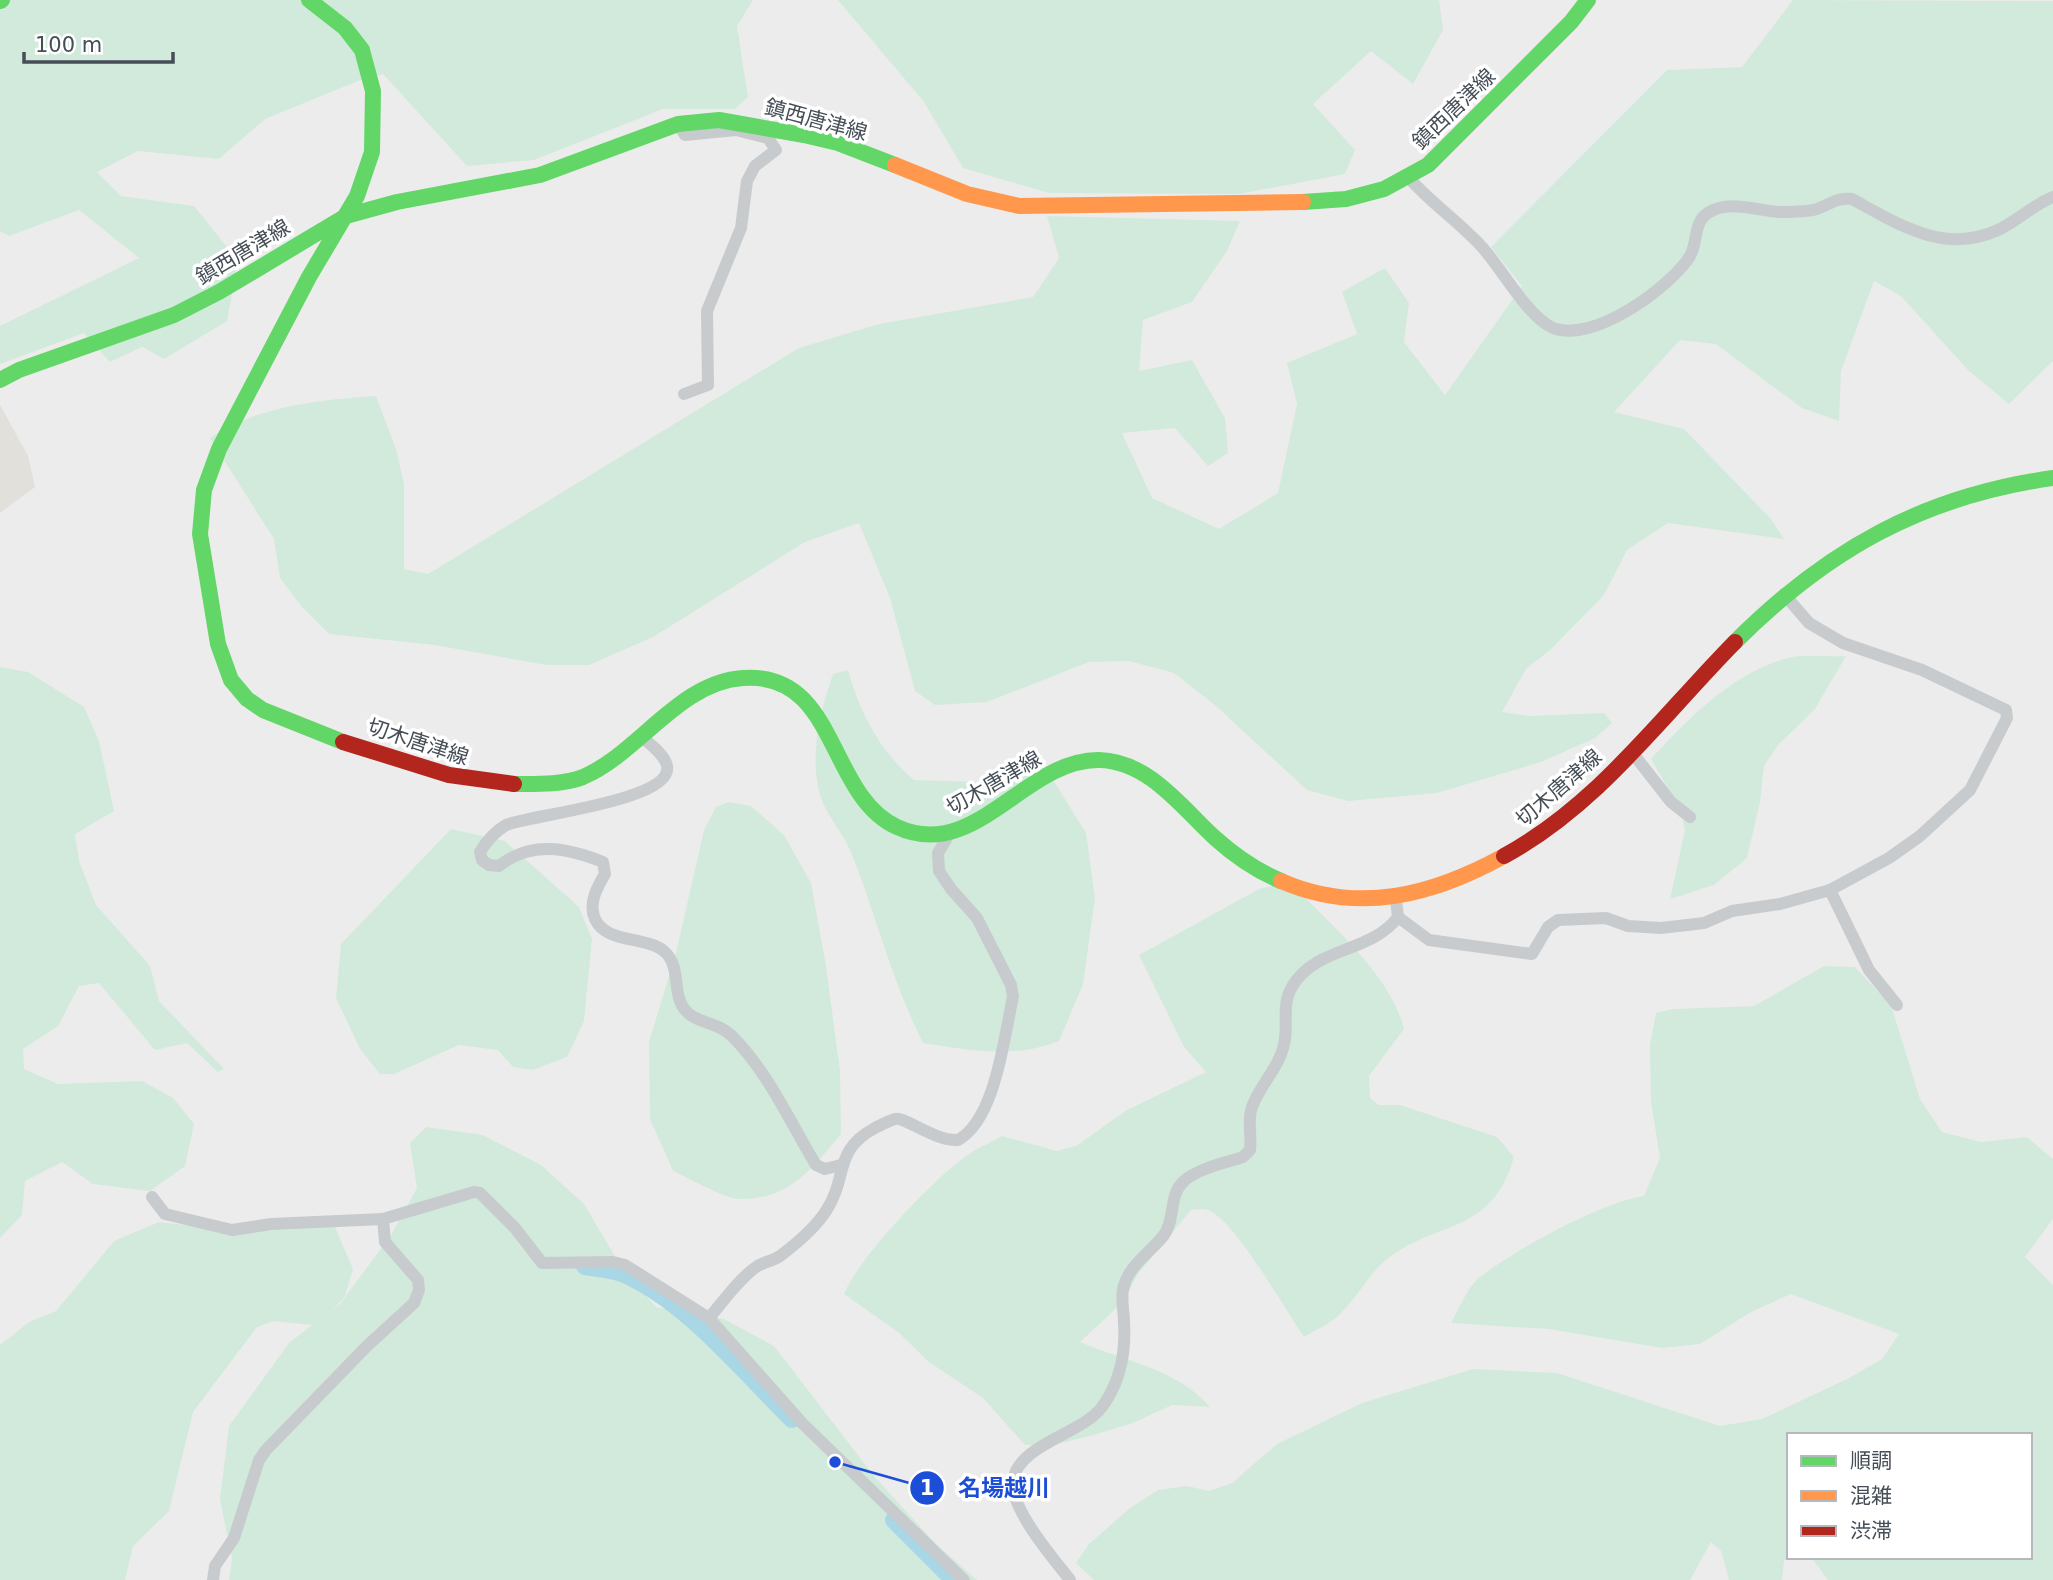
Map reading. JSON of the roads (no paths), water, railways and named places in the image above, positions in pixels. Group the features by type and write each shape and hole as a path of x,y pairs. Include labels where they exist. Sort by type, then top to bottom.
{"main road":[{"name":"切木唐津線","path":"309,0 344,26 359,44 366,59 371,87 374,140 371,159 358,198 220,449 204,493 199,527 220,653 230,679 242,695 285,720 456,779 488,784 578,779 603,767 694,696 713,685 756,678 778,683 814,708 825,724 853,789 867,811 891,826 921,835 950,833 978,821 1058,770 1083,760 1108,760 1131,766 1154,779 1241,862 1269,878 1297,890 1345,900 1396,900 1442,886 1520,848 1566,815 1784,594 1845,552 1960,496 2006,484 2053,478"},
{"name":"鎮西唐津線","path":"0,380 19,370 174,315 219,292 346,216 397,202 540,175 678,124 719,120 838,143 967,194 1019,206 1311,203 1346,199 1384,189 1409,178 1428,165 1457,139 1571,22 1588,0"}],"street":[{"path":"678,124 685,135 736,130 768,138 776,150 755,166 747,181 741,228 707,311 708,385 684,394"},
{"path":"1409,178 1483,248 1539,319 1552,327 1568,331 1587,329 1627,311 1671,276 1691,254 1699,224 1706,213 1724,206 1782,212 1817,209 1841,198 1852,199 1916,233 1936,239 1971,239 1998,230 2053,197"},
{"path":"1398,917 1429,940 1532,954 1548,927 1558,920 1606,918 1629,926 1661,928 1703,923 1731,911 1780,904 1830,890 1889,858 1920,836 1970,790 2007,718 2006,710 1922,670 1843,643 1809,623 1784,594"},
{"path":"643,738 659,753 667,766 666,776 655,787 569,813 507,825 486,842 480,852 482,860 489,865 499,866 511,856 533,849 570,849 603,862 605,874 594,891 593,917 599,925 614,934 663,950 675,969 681,1004 687,1013 720,1025 757,1064 816,1165 825,1169 841,1165"},
{"path":"1631,751 1671,802 1690,817"},
{"path":"709,1318 756,1267 778,1257 802,1238 826,1212 837,1188 841,1165 850,1145 865,1134 896,1118 905,1119 924,1133 958,1140 977,1124 985,1105 1013,997 1011,985 977,918 939,871 938,853 950,833"},
{"path":"1830,890 1869,970 1896,1005"},
{"path":"1070,1580 1027,1521 1013,1487 1017,1469 1048,1442 1091,1419 1111,1393 1124,1354 1123,1290 1130,1272 1164,1235 1170,1224 1173,1196 1184,1182 1196,1174 1243,1157 1250,1150 1251,1109 1281,1054 1285,1039 1283,1011 1301,975 1321,961 1374,939 1389,929 1398,917 1396,900"},
{"path":"152,1197 164,1214 232,1230 271,1224 383,1219 474,1192 480,1194 515,1228 542,1264 613,1262 625,1265 709,1318 803,1423 964,1580"},
{"path":"213,1580 215,1566 234,1538 259,1460 266,1450 367,1346 414,1303 419,1290 418,1280 385,1242 383,1219"}],"waterway":[{"path":"585,1266 622,1273 669,1300 713,1338 792,1419"},
{"path":"894,1520 954,1580"}],"place":[{"name":"名場越川","path":"835,1462"}]}
